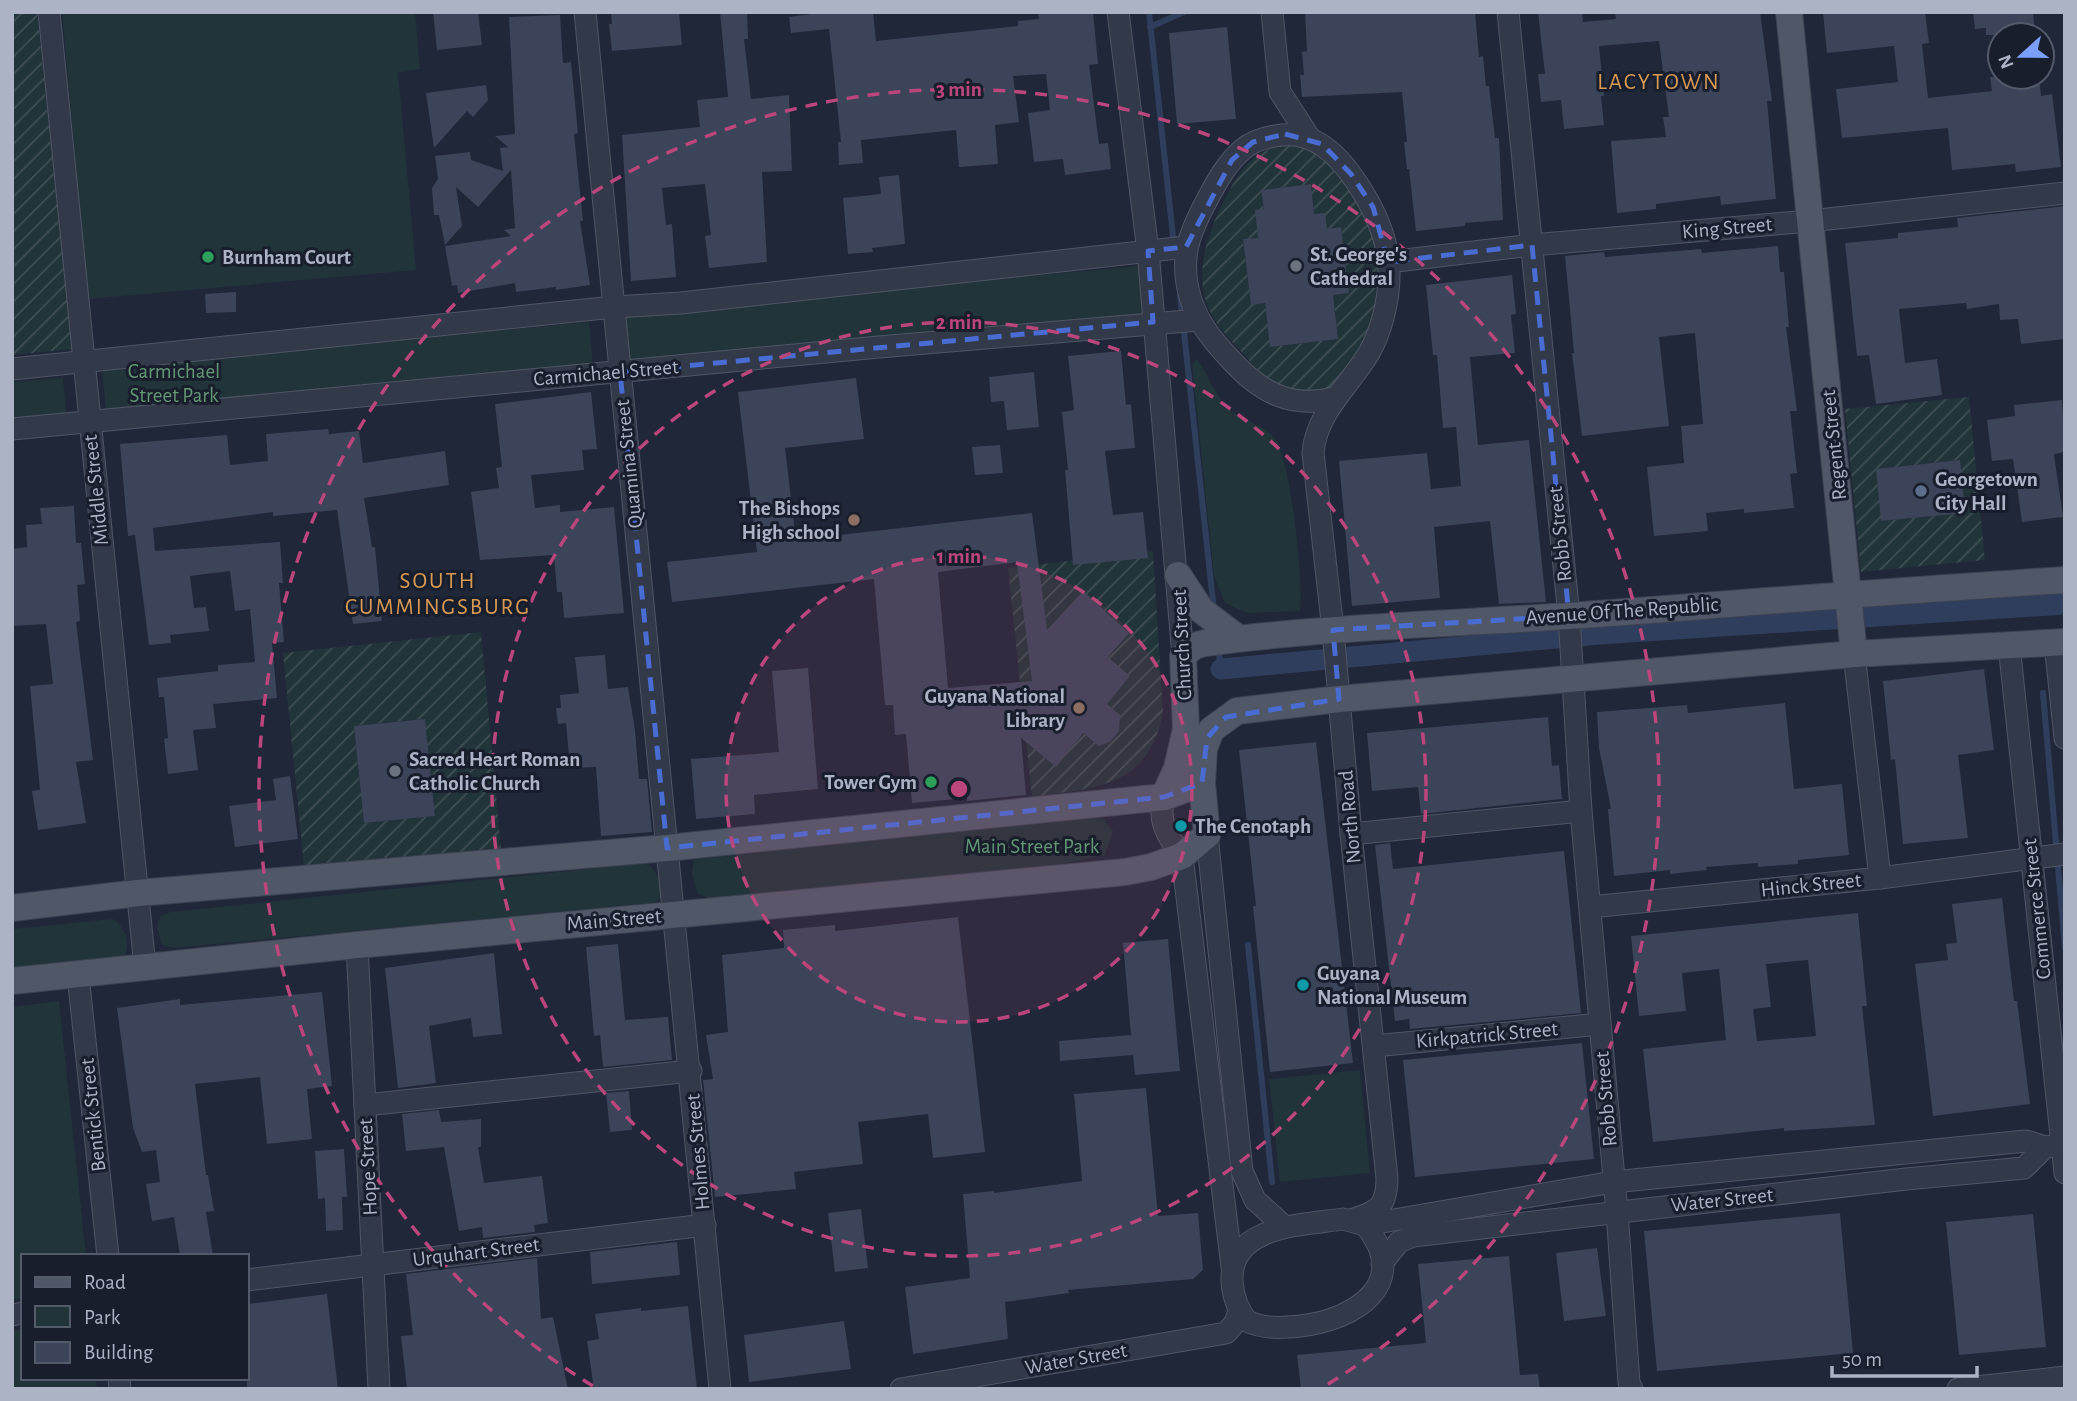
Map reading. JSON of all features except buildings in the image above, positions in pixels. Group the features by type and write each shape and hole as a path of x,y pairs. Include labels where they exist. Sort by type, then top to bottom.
{"main road":[{"name":"Regent Street","path":"1789,12 1854,648"},
{"path":"1178,575 1201,610 1238,639"},
{"name":"Avenue Of The Republic","path":"1183,656 1194,646 1238,639 1569,624 2065,580"},
{"path":"1184,684 1199,701 1226,718 1339,694 1573,669 1854,648 2060,643"},
{"name":"Church Street","path":"1164,797 1177,768 1186,729 1183,656"},
{"name":"Church Street","path":"1207,835 1202,783 1204,749 1211,730 1226,718"},
{"path":"12,908 138,893 667,848 1164,797 1202,783"},
{"name":"Main Street","path":"12,981 357,945 1125,872 1151,867 1182,856 1207,835"}],"street":[{"name":"Middle Street","path":"49,12 145,967"},
{"name":"Quamina Street","path":"585,12 673,915"},
{"name":"Church Street","path":"1118,12 1170,249 1153,322 1178,575 1183,656"},
{"path":"1272,12 1280,92 1309,137"},
{"name":"Robb Street","path":"1508,12 1569,624 1581,811 1613,1182"},
{"path":"12,369 831,287 1170,249 1195,224 1219,178 1241,150 1254,142 1285,134 1309,137 1322,144 1339,159 1373,207 1386,245 1389,279 1380,329 1370,351 1350,381 1334,398 1305,403 1279,396 1262,388 1188,321 1187,286 1170,249"},
{"name":"King Street","path":"1388,262 1532,245 1810,221 2065,192"},
{"name":"Carmichael Street","path":"12,429 1153,322 1188,321"},
{"name":"North Road","path":"1334,398 1316,436 1313,453 1334,636 1387,1192 1378,1210 1358,1223"},
{"path":"2060,643 2065,738"},
{"name":"Commerce Street","path":"2009,645 2032,859 2050,1145 2065,1173"},
{"name":"Regent Street","path":"1854,648 1880,878"},
{"name":"Church Street","path":"1164,797 1161,807 1162,823 1182,856 1232,1267"},
{"path":"1351,834 1581,811"},
{"name":"Church Street","path":"1207,835 1242,1171 1255,1200 1284,1227"},
{"name":"Hinck Street","path":"1590,907 1880,878 2065,855"},
{"name":"Holmes Street","path":"673,915 691,1071 720,1389"},
{"name":"Hope Street","path":"357,945 379,1389"},
{"name":"Bentick Street","path":"78,975 108,1254"},
{"name":"Kirkpatrick Street","path":"1374,1046 1600,1024"},
{"path":"365,1105 691,1071"},
{"name":"Water Street","path":"1358,1223 1613,1182 1906,1154 2050,1145"},
{"name":"Water Street","path":"1382,1263 1399,1242 1413,1236 1906,1179 2024,1168 2050,1145"},
{"path":"1906,1154 1906,1179"},
{"path":"1613,1182 1629,1383 1632,1389"},
{"path":"1343,1219 1358,1223 1379,1247 1382,1263 1380,1278 1369,1298 1340,1318 1321,1324 1274,1328 1247,1321 1239,1311 1232,1285 1232,1267 1241,1251 1249,1244 1265,1233 1284,1227 1343,1219"},
{"name":"Urquhart Street","path":"248,1280 705,1225"},
{"name":"Water Street","path":"901,1389 1226,1333 1236,1323 1239,1311"},
{"path":"1958,1389 2065,1377"}],"highlighted area":[{"path":"1285,134 1322,144 1351,174 1373,207 1388,262 1532,245 1569,616 1333,630 1339,699 1226,717 1207,738 1202,783 1164,797 667,848 620,372 1153,322 1148,251 1186,247 1232,160 1253,142"}],"green space":[{"path":"12,12 37,12 72,349 12,355"},
{"path":"62,12 415,12 420,69 398,72 416,270 88,299"},
{"path":"1291,142 1313,149 1340,176 1362,207 1375,243 1378,261 1377,300 1361,349 1341,378 1328,388 1313,393 1280,386 1260,372 1216,321 1207,306 1203,289 1207,244 1223,202 1242,170 1256,156","holes":["1311,184 1314,214 1327,229 1341,228 1349,293 1333,295 1338,339 1271,347 1265,303 1251,304 1243,240 1258,238 1264,209 1261,190"]},
{"path":"1139,266 1143,315 628,362 624,313"},
{"name":"Carmichael Street Park","path":"589,322 593,365 106,412 102,368"},
{"path":"1197,359 1225,405 1237,415 1266,430 1277,442 1287,475 1295,525 1300,611 1247,613 1225,603 1214,576 1192,364"},
{"name":"Carmichael Street Park","path":"63,378 66,413 12,418 12,382"},
{"path":"1969,397 1985,560 1861,572 1845,409","holes":["1960,460 1965,513 1882,521 1876,469"]},
{"path":"1153,551 1163,713 1155,738 1145,757 1132,770 1116,780 1098,786 1032,797 1008,568"},
{"path":"481,632 501,849 304,867 283,653","holes":["425,719 435,816 364,823 354,726"]},
{"name":"Main Street Park","path":"1092,817 1104,820 1113,831 1105,855 1045,867 708,898 697,893 692,873 694,860"},
{"path":"647,863 657,875 662,889 661,899 652,903 173,948 162,945 157,927 160,916 170,912"},
{"path":"113,919 127,939 126,954 118,959 12,968 12,929"},
{"path":"59,1001 86,1254 21,1254 21,1298 12,1299 12,1007"},
{"path":"1360,1070 1370,1173 1280,1182 1269,1079"},
{"path":"21,1329 21,1380 96,1380 97,1389 12,1389 12,1331"}],"waterway":[{"path":"1149,12 1174,246"},
{"path":"1150,27 1184,12"},
{"path":"1180,295 1214,611"},
{"path":"1221,669 1599,634 2065,604"},
{"path":"1218,646 1221,669"},
{"path":"2043,693 2065,948"},
{"path":"1248,945 1272,1182"}],"place":[{"name":"Burnham Court","path":"208,257"},
{"name":"St. George's Cathedral","path":"1296,266"},
{"name":"Georgetown City Hall","path":"1921,491"},
{"name":"The Bishops High school","path":"854,520"},
{"name":"Guyana National Library","path":"1079,708"},
{"name":"Sacred Heart Roman Catholic Church","path":"395,771"},
{"name":"Tower Gym","path":"931,782"},
{"name":"The Cenotaph","path":"1181,826"},
{"name":"Guyana National Museum","path":"1303,985"}],"district":[{"name":"LACYTOWN","path":"1659,82"},
{"name":"SOUTH CUMMINGSBURG","path":"438,594"}]}
